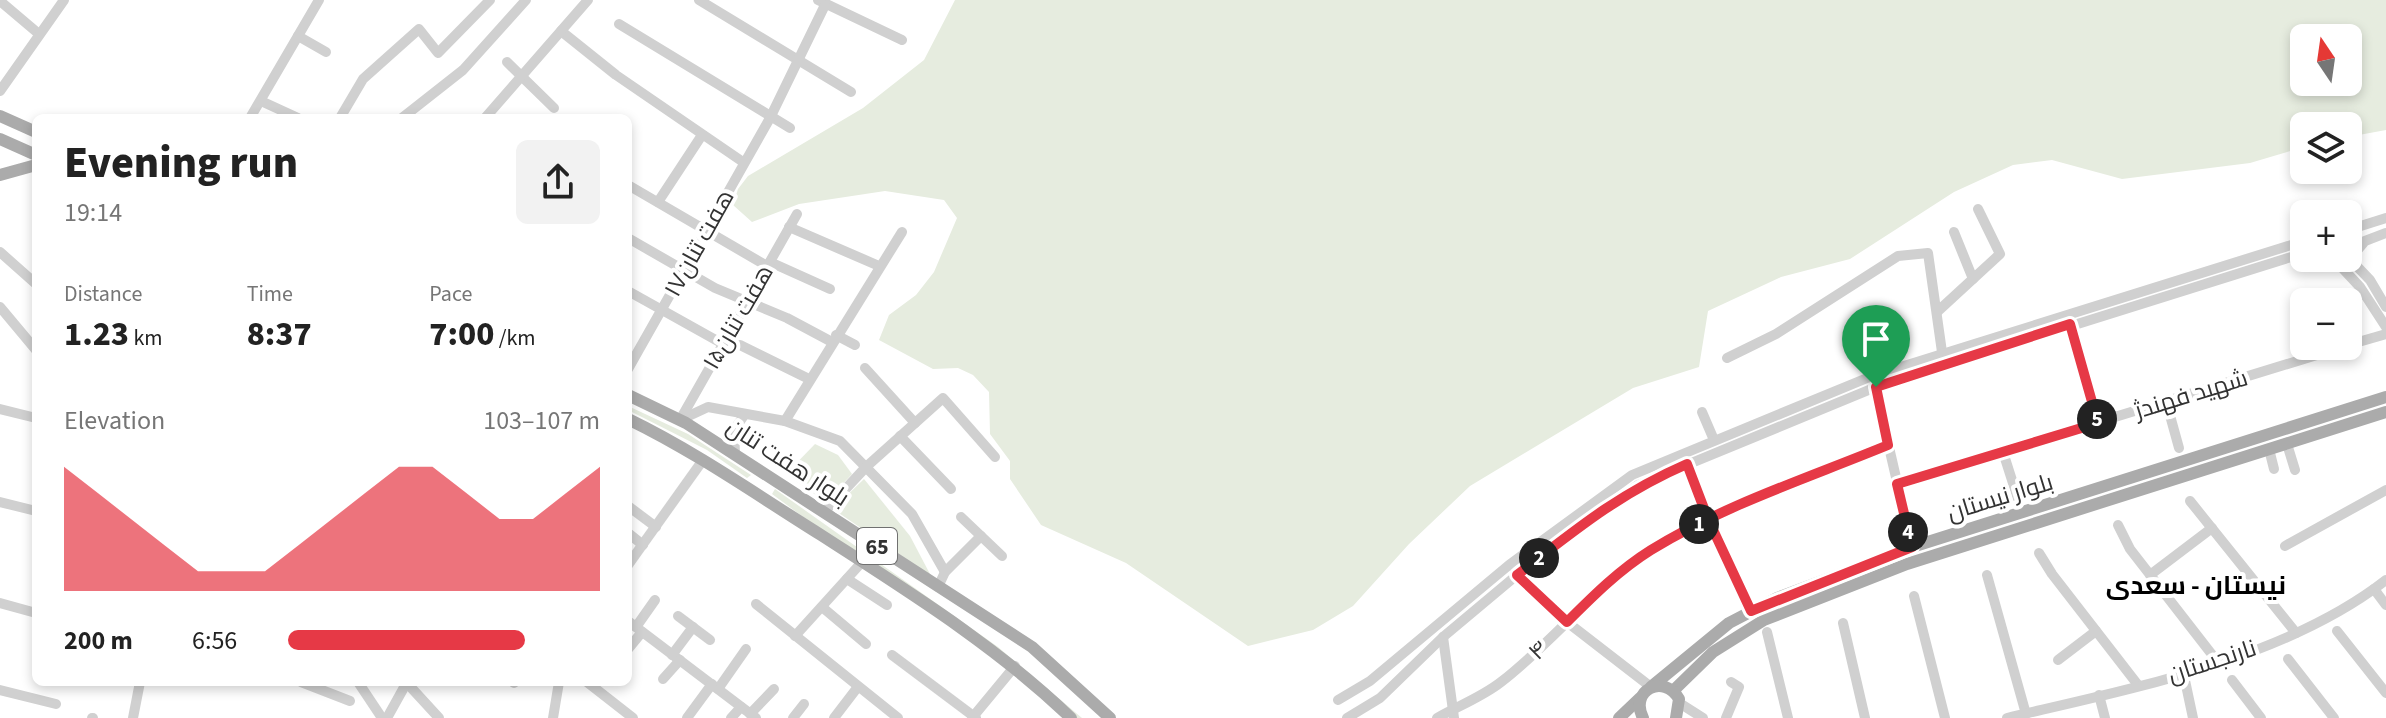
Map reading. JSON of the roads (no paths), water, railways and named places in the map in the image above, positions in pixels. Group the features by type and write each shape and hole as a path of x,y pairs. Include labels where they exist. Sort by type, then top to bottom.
{"main road":[{"path":"0,116 32,130"},
{"path":"0,139 32,153"},
{"path":"0,175 10,169 32,166"},
{"name":"بلوار هفت تنان","path":"632,397 680,420 769,475 1032,647 1110,718"},
{"name":"بلوار نیستان","path":"1640,698 1705,641 1751,611 1912,547 2386,397"},
{"name":"بلوار نیستان","path":"1674,690 1737,635 1783,611 1907,564 2386,412"},
{"name":"بلوار هفت تنان","path":"632,421 703,460 966,629 1015,666 1071,718"},
{"path":"757,495 769,475"},
{"path":"1651,687 1663,685 1674,690 1681,704 1676,718"},
{"path":"1619,718 1640,698"},
{"path":"1640,698 1643,718"}],"street":[{"path":"0,89 64,0"},
{"path":"253,114 319,0"},
{"path":"342,114 363,79 419,29 438,53 490,0"},
{"path":"407,114 463,70 526,0"},
{"path":"488,114 588,0"},
{"path":"699,0 851,92"},
{"path":"0,1 39,34"},
{"path":"822,3 902,40"},
{"name":"هفت تنان۱۷","path":"632,362 770,117 822,3"},
{"path":"619,24 790,128"},
{"path":"561,31 616,75 743,162"},
{"path":"298,36 326,52"},
{"path":"507,62 554,108"},
{"path":"261,101 289,114"},
{"path":"658,202 702,135"},
{"path":"632,187 768,264 830,289"},
{"path":"1937,312 2000,254 1978,209"},
{"name":"هفت تنان۱۵","path":"680,420 797,214"},
{"path":"2362,226 2386,218"},
{"path":"789,227 879,266"},
{"path":"785,421 902,232"},
{"path":"1954,232 1973,279"},
{"path":"2362,244 2386,233"},
{"path":"632,240 715,288 855,345"},
{"path":"1347,718 1380,698 1513,570 1638,485 1942,352 2290,245"},
{"path":"0,252 32,280"},
{"path":"1727,358 1776,334 1898,256 1928,253 1942,352"},
{"path":"1338,700 1370,681 1632,475 1714,440 1874,382 2290,257"},
{"path":"2346,272 2360,287 2386,327"},
{"path":"2362,272 2386,307"},
{"path":"632,293 723,344"},
{"path":"0,307 32,345"},
{"path":"2070,324 2098,423"},
{"name":"شهید فهندژ","path":"2362,341 2386,334"},
{"path":"632,340 642,344"},
{"path":"740,345 809,379"},
{"name":"شهید فهندژ","path":"1897,484 2301,360"},
{"path":"865,368 915,423"},
{"path":"1874,382 1912,547"},
{"path":"825,511 866,467 943,398 995,457"},
{"path":"2166,401 2179,448"},
{"path":"680,420 708,407 785,421 840,441 912,514 945,572"},
{"path":"0,409 32,417"},
{"path":"1702,412 1714,440"},
{"path":"735,454 734,430 745,414"},
{"path":"900,436 951,489"},
{"path":"2287,444 2295,470"},
{"name":"۴","path":"1437,718 1454,713 1498,685 1606,583 1638,559 1708,519 1888,445"},
{"path":"2269,449 2274,469"},
{"path":"2003,452 2018,499"},
{"path":"632,560 703,460"},
{"path":"1687,464 1708,519 1751,611"},
{"path":"2285,546 2386,490"},
{"path":"2190,501 2296,633"},
{"path":"0,502 32,510"},
{"path":"632,509 656,527"},
{"path":"961,517 1002,556"},
{"path":"2118,525 2130,549 2217,661"},
{"path":"2150,575 2212,528"},
{"path":"632,536 643,545"},
{"path":"938,587 945,572 981,536"},
{"path":"2039,553 2138,685"},
{"path":"795,636 862,562"},
{"path":"1513,570 1567,622 1651,687"},
{"path":"1987,575 2025,716"},
{"path":"847,579 887,605"},
{"name":"نارنجستان","path":"2007,718 2060,712 2099,695 2217,661 2296,633 2386,580"},
{"path":"2374,589 2386,605"},
{"path":"1914,596 1945,718"},
{"path":"655,600 636,627 749,713"},
{"path":"0,603 32,612"},
{"path":"756,604 898,718"},
{"path":"822,607 866,644"},
{"path":"678,616 710,640"},
{"path":"1843,623 1865,718"},
{"path":"663,679 693,627"},
{"path":"2058,660 2096,631"},
{"path":"2337,631 2386,693"},
{"path":"1767,632 1788,718"},
{"path":"1443,637 1454,713"},
{"path":"687,718 746,649"},
{"path":"892,655 974,717 1015,666"},
{"path":"2288,659 2334,718"},
{"path":"2183,671 2193,718"},
{"path":"2232,680 2261,718"},
{"path":"1726,718 1739,687 1731,682"},
{"path":"133,718 139,686"},
{"path":"311,686 350,701"},
{"path":"361,686 385,718 404,686"},
{"path":"410,686 439,718"},
{"path":"553,718 558,686"},
{"path":"592,686 633,718"},
{"path":"834,718 857,688"},
{"path":"731,718 749,713 774,689"},
{"path":"0,690 56,704"},
{"path":"2099,695 2105,718"},
{"path":"793,718 804,704"},
{"path":"1681,704 1703,718"}],"district":[{"name":"نیستان - سعدی","path":"2196,585"}]}
